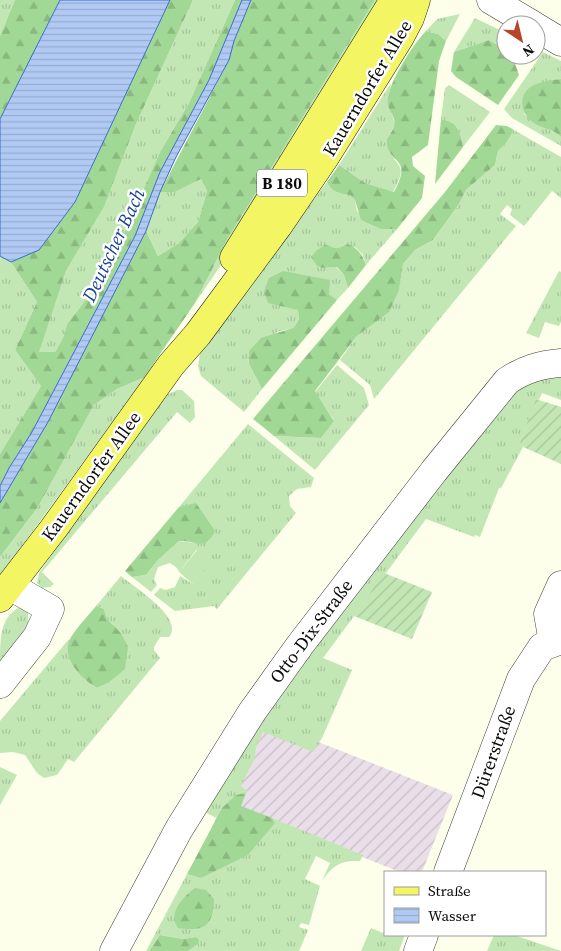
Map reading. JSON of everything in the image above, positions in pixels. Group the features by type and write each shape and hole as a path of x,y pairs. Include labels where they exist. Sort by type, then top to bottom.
{"main road":[{"name":"Kauerndorfer Allee","path":"171,365 188,328 323,117 394,0"},
{"name":"Kauerndorfer Allee","path":"5,592 54,528 171,365 198,334 325,157 400,37 410,18 416,0"}],"street":[{"path":"490,0 515,15"},
{"path":"546,33 561,42"},
{"name":"Otto-Dix-Straße","path":"114,951 179,829 252,712 300,645 434,471 507,381 522,370 561,363"},
{"name":"Dürerstraße","path":"448,871 521,678 542,647 557,641 548,614 561,584"},
{"name":"Kauerndorfer Allee","path":"0,684 37,636 50,609 5,592"},
{"path":"418,951 424,936"}],"shaded area":[{"path":"260,719 453,795 422,871 397,871 226,803"}],"green space":[{"path":"0,0 15,0 0,36"},
{"path":"15,0 60,0 0,119 0,36"},
{"path":"170,0 193,0 136,124 104,207 66,271 39,352 55,352 63,338 67,324 106,274 160,152 189,103 235,0 242,0 209,80 160,172 135,236 32,432 0,486 0,454 41,386 15,350 37,302 11,262 39,250 75,202"},
{"path":"193,0 235,0 189,103 160,152 106,274 67,324 63,338 55,352 38,352 66,271 104,207 136,124"},
{"path":"251,0 375,0 228,238 195,303 145,377 117,389 94,405 38,507 0,557 0,503 48,422 146,231 158,256 179,243 198,222 207,191 201,179 175,192 160,192 229,60 234,41"},
{"path":"375,0 383,0 259,210 195,303 228,238"},
{"path":"460,14 446,41 438,34 426,31 437,19"},
{"path":"475,18 496,28 496,44 489,40 454,52"},
{"path":"426,31 438,34 446,41 439,61 428,145 412,157 413,166 425,176 422,198 397,229 381,229 361,220 355,200 350,195 333,190 327,182 339,165 365,183 394,192 400,180 401,172 398,161 388,148 387,140 393,128 394,117 388,105 388,97 401,66 414,45"},
{"path":"489,40 496,44 496,65 516,65 519,75 498,105 456,77 451,71 454,52"},
{"path":"546,54 561,61 561,79 541,83 524,114 561,137 561,146 512,118 504,109 534,65 546,65"},
{"path":"561,79 561,137 530,120 524,112 522,103 525,93 531,87 543,82"},
{"path":"391,83 388,103 394,125 388,138 388,143 393,157 401,169 401,174 393,192 365,183 339,165"},
{"path":"449,85 490,112 463,147 461,136 455,125 441,119 445,88"},
{"path":"441,119 455,125 461,136 463,147 435,184"},
{"path":"496,125 507,126 514,130 507,142 498,151 495,165 466,190 459,204 433,240 415,250 403,264 399,290 389,312 357,336 315,391 334,421 321,438 274,436 253,419 445,192"},
{"path":"514,130 561,157 561,198 552,191 524,226 510,215 512,209 507,205 500,214 516,226 374,399 370,385 340,360 357,336 370,326 399,289 403,264 415,250 433,240 459,204 466,190 495,165 498,151 507,142"},
{"path":"201,179 207,191 198,222 179,243 158,256 146,231 160,192 175,192"},
{"path":"327,182 336,192 350,195 355,200 357,211 381,229 397,229 366,265 363,255 355,247 334,249 327,244 324,268 336,267 344,275 348,288 337,300 329,294 327,289 285,306 298,310 299,320 293,328 277,332 249,364 262,389 244,412 201,376 198,366 201,347"},
{"path":"327,244 337,248 347,244 357,250 363,258 366,265 348,288 344,275 337,267 324,268 317,266 311,257 317,250"},
{"path":"0,256 11,262 37,302 15,350 41,386 0,454"},
{"path":"283,271 330,280 329,294 337,300 262,389 249,364 249,351 261,338 293,328 299,320 298,310 268,303 264,291 269,278"},
{"path":"559,271 561,272 561,322 559,326 545,322 539,338 526,333"},
{"path":"337,365 364,388 369,405 315,470 274,436 321,438 334,420 315,392"},
{"path":"561,374 561,400 542,393 539,400 537,399 519,445 523,447 501,488 499,488 480,537 475,535 474,537 426,519 323,658 352,670 322,738 313,752 263,732 256,747 255,758 241,786 247,791 246,793 236,796 228,802 218,819 203,811 324,625 521,382"},
{"path":"145,377 0,576 0,557 38,507 94,405 117,389"},
{"path":"177,390 182,390 194,401 195,417 190,423 177,412 42,572 54,584 50,587 42,588 37,583 39,573 164,396"},
{"path":"536,399 561,407 561,464 519,445"},
{"path":"248,424 314,478 311,487 297,489 289,496 290,506 296,513 217,609 214,606 175,611 154,595 160,588 166,590 175,587 180,576 193,584 197,549 179,572 170,563 158,567 154,579 157,585 151,592 132,577 146,575 157,561 179,541 195,543 196,504 179,507"},
{"path":"196,503 215,531 208,541 200,544 179,541 157,561 146,575 132,577 125,571 179,507"},
{"path":"198,549 212,561 193,584 179,572"},
{"path":"384,573 432,592 412,639 354,616"},
{"path":"121,576 164,612 170,621 172,629 169,637 160,637 154,650 160,658 74,762 68,759 57,775 44,778 37,773 25,755 13,752 0,753 0,721 69,639 73,661 85,679 97,688 108,683 113,625 107,619 104,609 96,606"},
{"path":"96,606 104,609 107,619 121,633 128,647 125,669 108,683 97,688 74,667 68,652 68,644 71,637"},
{"path":"20,607 28,613 28,625 0,662 2,629 8,616"},
{"path":"0,767 17,775 0,805"},
{"path":"246,793 241,806 272,818 275,823 248,855 201,878 187,874 222,808 236,795"},
{"path":"272,818 363,855 360,861 348,861 334,867 322,881 330,863 316,856 305,879 320,886 309,925 301,923 299,927 308,930 299,951 188,951 198,944 196,937 183,939 160,935 149,951 146,951 187,874 201,878 275,823"},
{"path":"195,888 206,890 214,899 212,915 206,925 201,928 178,928 174,917 175,911 181,901"},
{"path":"371,928 383,933 384,932 384,936 405,936 399,951 361,951"},
{"path":"160,935 183,939 196,937 199,940 198,944 188,951 149,951"},
{"path":"494,936 517,936 561,951 487,951"}],"water":[{"path":"60,0 170,0 75,202 39,250 11,262 0,256 0,119"},
{"path":"242,0 251,0 234,41 229,60 176,157 160,192 146,231 48,422 0,503 0,486 32,432 135,236 160,172 209,80"}],"water label":[{"name":"Deutscher Bach","path":"113,245"}]}
